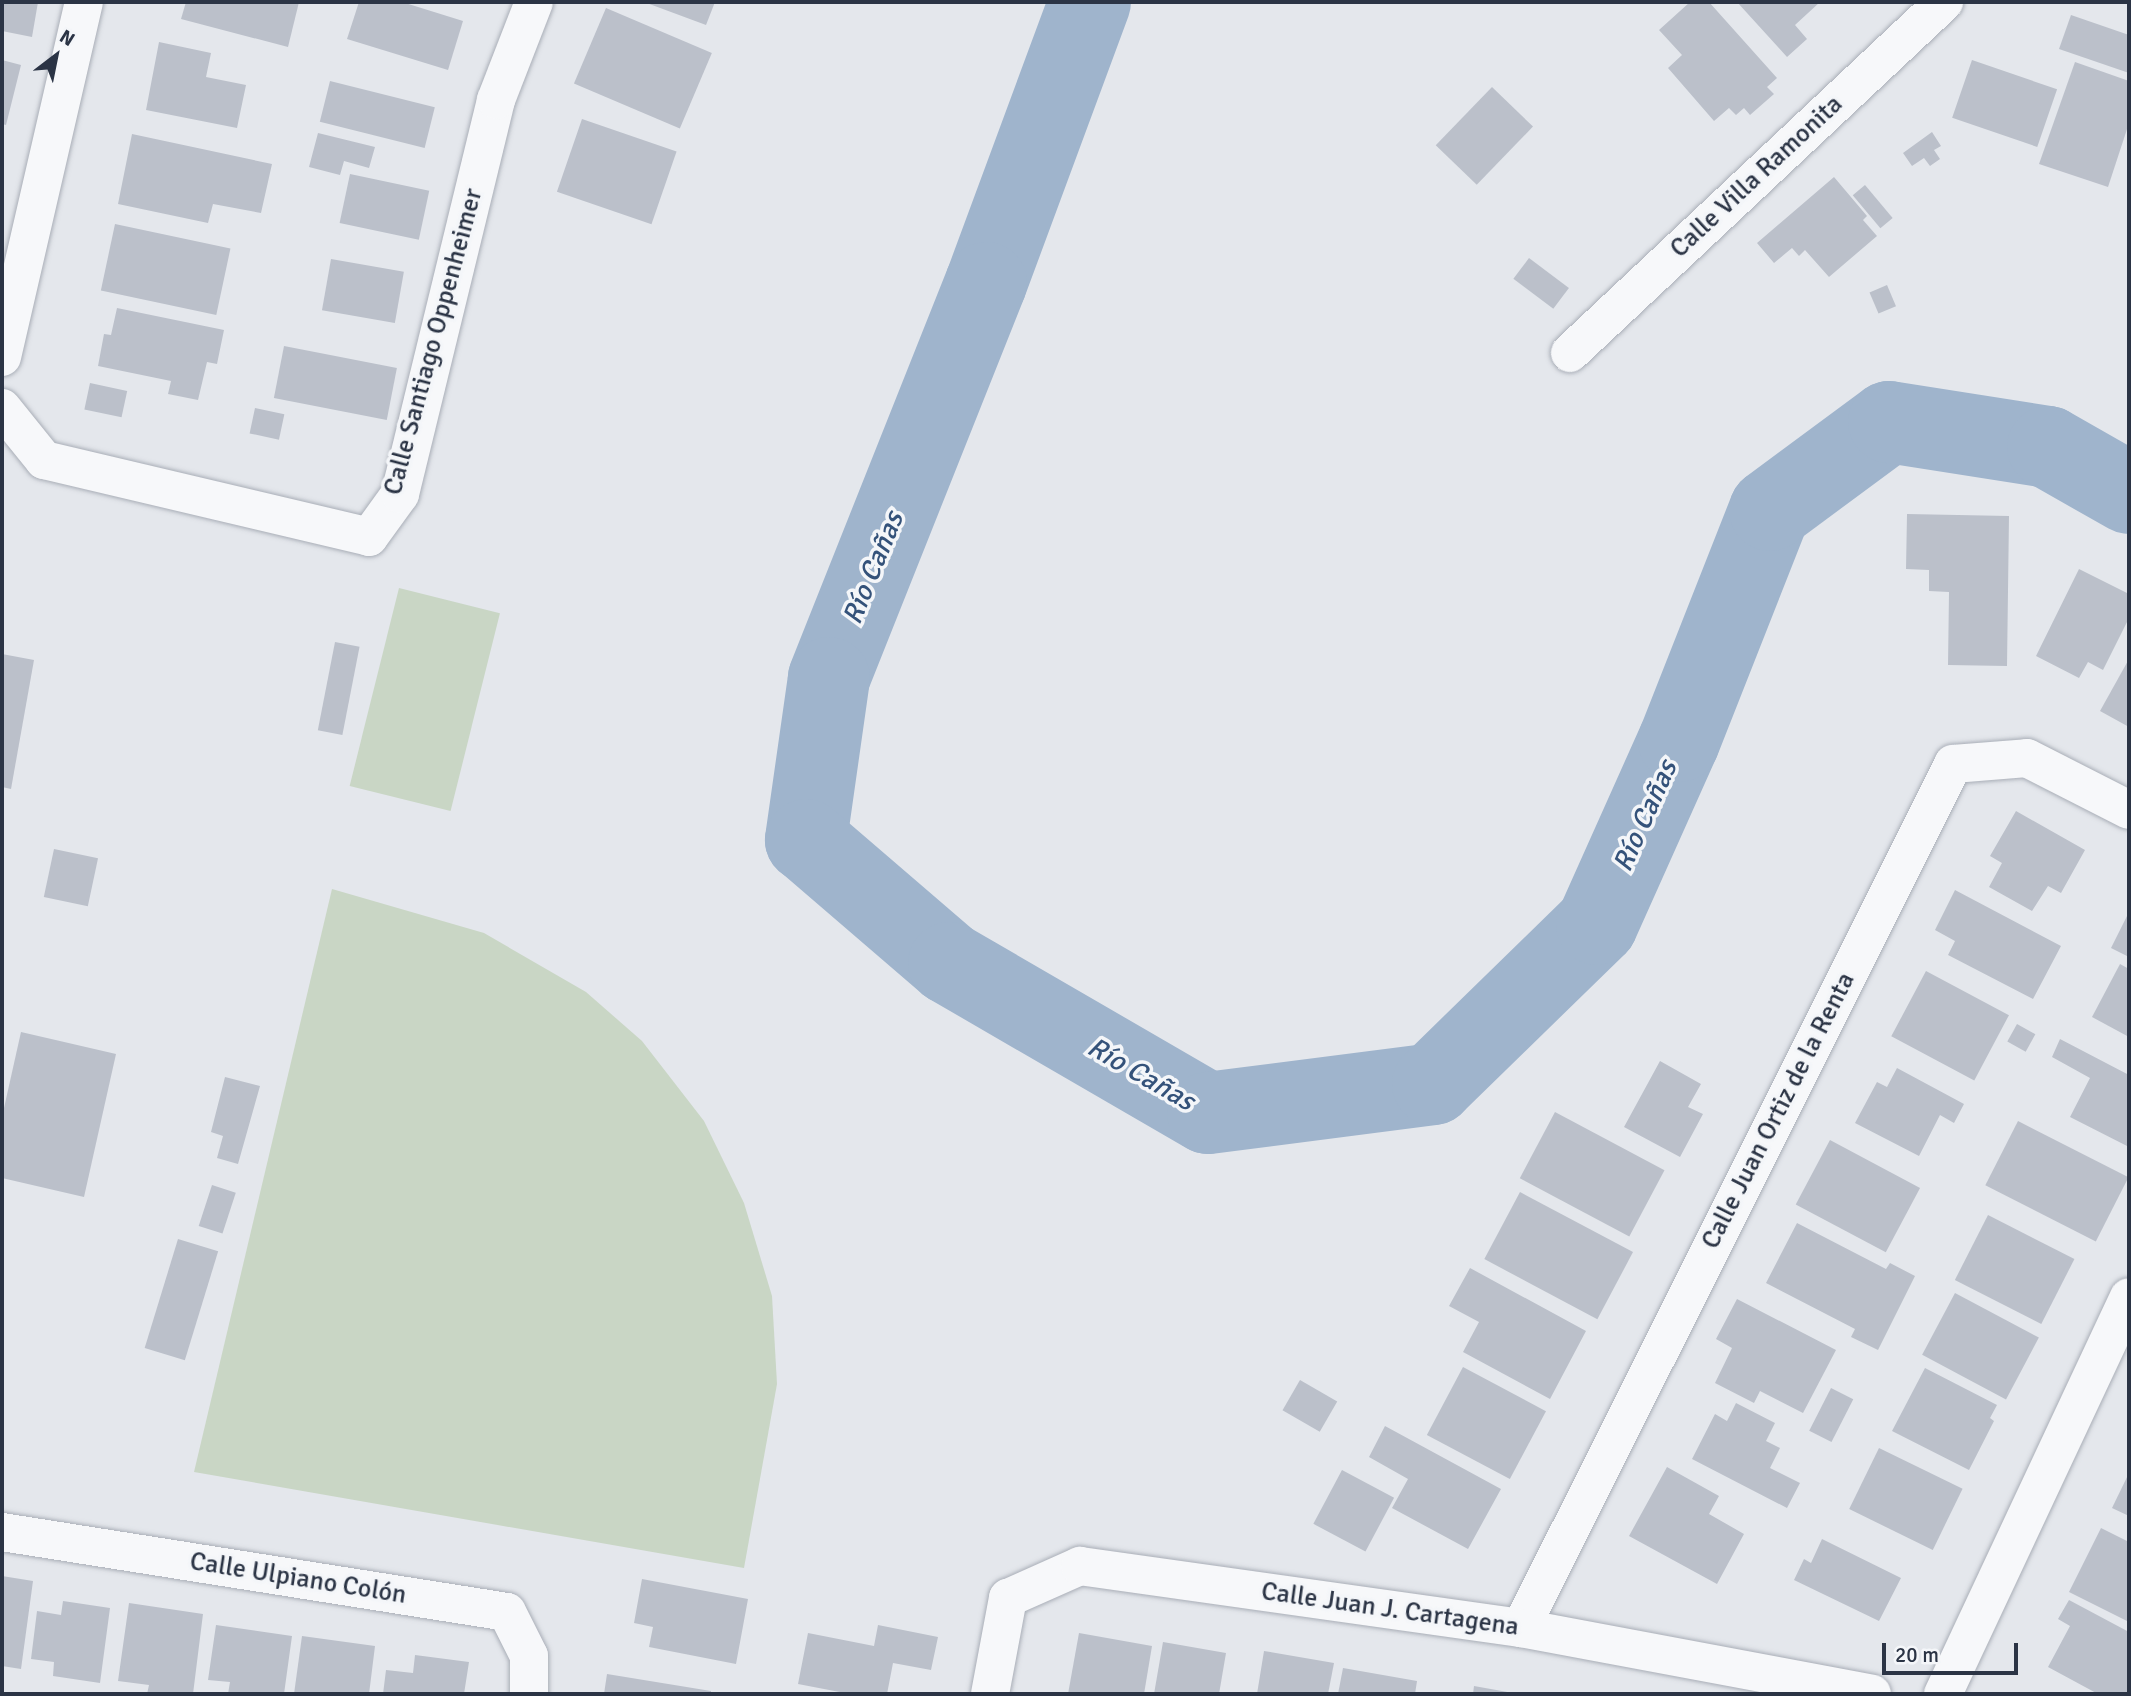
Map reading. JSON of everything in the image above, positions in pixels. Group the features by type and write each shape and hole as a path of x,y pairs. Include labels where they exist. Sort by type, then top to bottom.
{"street":[{"path":"2,357 84,2"},
{"name":"Calle Santiago Oppenheimer","path":"2,408 44,460 369,537 400,495 496,100 534,2"},
{"name":"Calle Villa Ramonita","path":"1570,353 1944,2"},
{"name":"Calle Juan Ortiz de la Renta","path":"1521,1628 1953,764 2027,758 2129,810"},
{"path":"1943,1694 2129,1297"},
{"name":"Calle Ulpiano Colón","path":"2,1532 508,1612 529,1656 529,1694"},
{"name":"Calle Juan J. Cartagena","path":"990,1694 1008,1598 1080,1566 1521,1628 1872,1694"}],"green space":[{"path":"399,588 500,613 451,811 350,786"},
{"path":"332,889 484,933 586,992 642,1041 704,1121 744,1203 772,1296 777,1384 744,1568 194,1472"}],"building":[{"path":"2,2 38,2 32,37 2,31"},
{"path":"186,2 299,2 288,47 181,19"},
{"path":"359,2 402,2 463,21 448,70 347,39"},
{"path":"644,2 715,2 706,25"},
{"path":"1690,2 1709,2 1777,78 1767,87 1774,94 1750,115 1744,108 1736,115 1729,108 1714,121 1668,68 1682,55 1659,30"},
{"path":"1737,2 1820,2 1795,25 1807,39 1787,57"},
{"path":"606,8 712,53 680,128 574,83"},
{"path":"2071,15 2129,35 2129,73 2059,49"},
{"path":"159,42 211,53 206,77 246,85 237,128 146,110"},
{"path":"2,60 21,65 6,125 2,124"},
{"path":"1972,60 2057,89 2037,147 1952,118"},
{"path":"2075,62 2129,81 2129,123 2108,187 2039,164"},
{"path":"330,81 435,107 425,148 320,122"},
{"path":"1492,87 1533,127 1477,185 1436,145"},
{"path":"582,119 677,152 651,224 557,192"},
{"path":"1932,132 1941,146 1934,150 1940,159 1930,166 1924,158 1912,166 1903,153"},
{"path":"318,133 375,147 369,168 344,161 340,175 309,167"},
{"path":"132,134 272,164 261,213 213,204 208,223 118,204"},
{"path":"350,174 429,191 419,240 340,223"},
{"path":"1834,177 1867,216 1863,220 1877,236 1829,277 1805,250 1799,256 1792,248 1774,263 1757,243"},
{"path":"1865,185 1893,218 1880,228 1853,195"},
{"path":"115,224 230,249 216,315 101,291"},
{"path":"1529,258 1569,288 1553,309 1513,279"},
{"path":"331,259 404,272 395,323 322,310"},
{"path":"1887,285 1896,306 1878,314 1870,292"},
{"path":"117,308 224,330 217,364 207,362 198,400 168,394 171,381 98,366 104,334 111,335"},
{"path":"284,346 397,368 387,420 274,398"},
{"path":"90,383 127,391 122,417 84,409"},
{"path":"255,408 284,414 279,440 250,433"},
{"path":"1907,514 2009,516 2007,666 1948,665 1949,592 1929,591 1929,570 1906,569"},
{"path":"2079,569 2129,594 2129,618 2103,670 2088,662 2079,678 2036,656"},
{"path":"335,642 360,647 342,735 318,730"},
{"path":"2,654 34,660 11,789 2,787"},
{"path":"2129,659 2129,727 2100,711"},
{"path":"2016,811 2085,850 2061,893 2048,886 2032,911 1989,887 2002,863 1990,856"},
{"path":"54,849 98,858 88,906 44,897"},
{"path":"1955,890 2061,946 2033,999 1948,955 1955,941 1935,930"},
{"path":"2129,912 2129,957 2111,948"},
{"path":"2120,964 2129,969 2129,1037 2092,1017"},
{"path":"1926,971 2009,1015 1974,1080 1891,1036"},
{"path":"2017,1024 2035,1034 2026,1052 2007,1041"},
{"path":"21,1032 116,1054 84,1197 2,1178 2,1117"},
{"path":"2060,1039 2129,1075 2129,1147 2070,1117 2090,1078 2052,1057"},
{"path":"1660,1061 1701,1084 1688,1107 1703,1114 1680,1157 1624,1127"},
{"path":"1897,1068 1964,1104 1954,1123 1940,1115 1919,1156 1855,1123 1877,1082 1887,1087"},
{"path":"225,1077 260,1086 238,1164 217,1158 223,1136 211,1132"},
{"path":"1555,1112 1664,1170 1629,1236 1520,1178"},
{"path":"2018,1121 2128,1177 2096,1241 1985,1185"},
{"path":"1830,1140 1920,1188 1886,1252 1796,1204"},
{"path":"212,1185 236,1193 222,1234 199,1226"},
{"path":"1520,1192 1633,1252 1597,1319 1484,1259"},
{"path":"1988,1215 2074,1259 2041,1324 1955,1280"},
{"path":"1797,1223 1886,1269 1890,1263 1915,1276 1878,1350 1851,1337 1855,1329 1766,1283"},
{"path":"178,1239 218,1251 185,1360 145,1348"},
{"path":"1470,1268 1586,1331 1550,1399 1463,1352 1479,1322 1449,1306"},
{"path":"1955,1293 2039,1338 2006,1399 1922,1355"},
{"path":"1737,1299 1836,1350 1803,1413 1760,1391 1754,1403 1715,1383 1732,1348 1716,1339"},
{"path":"1463,1367 1546,1411 1510,1479 1427,1435"},
{"path":"1925,1368 1997,1405 1990,1418 1994,1421 1969,1470 1892,1431"},
{"path":"1300,1380 1337,1402 1320,1432 1282,1410"},
{"path":"1831,1388 1853,1399 1831,1442 1809,1431"},
{"path":"1736,1403 1775,1423 1766,1441 1780,1448 1770,1468 1800,1483 1787,1508 1692,1459 1715,1414 1727,1421"},
{"path":"1385,1426 1501,1489 1468,1549 1392,1508 1408,1479 1369,1457"},
{"path":"1879,1448 1963,1489 1933,1550 1849,1509"},
{"path":"1667,1467 1719,1496 1709,1514 1744,1534 1717,1584 1629,1536"},
{"path":"1342,1470 1394,1498 1365,1552 1313,1524"},
{"path":"2129,1473 2129,1516 2112,1508"},
{"path":"2101,1528 2129,1542 2129,1622 2069,1592"},
{"path":"1822,1539 1901,1578 1879,1621 1794,1580 1804,1559 1811,1563"},
{"path":"2,1576 33,1581 21,1669 2,1666"},
{"path":"642,1579 748,1599 736,1664 649,1647 653,1627 634,1623"},
{"path":"2069,1600 2129,1632 2129,1694 2098,1694 2048,1667 2070,1626 2058,1619"},
{"path":"63,1601 110,1608 100,1683 53,1676 54,1662 31,1659 37,1611 61,1615"},
{"path":"129,1603 203,1614 193,1694 147,1694 149,1685 118,1681"},
{"path":"216,1625 292,1636 284,1694 228,1694 230,1682 208,1680"},
{"path":"878,1625 938,1637 931,1670 893,1663 887,1694 850,1694 798,1684 808,1633 874,1646"},
{"path":"1079,1633 1152,1646 1144,1694 1068,1694"},
{"path":"302,1636 375,1646 369,1694 294,1694"},
{"path":"1163,1642 1226,1653 1219,1694 1154,1694"},
{"path":"1264,1651 1334,1663 1328,1694 1257,1694"},
{"path":"415,1655 469,1662 464,1694 383,1694 386,1670 413,1673"},
{"path":"1343,1668 1417,1681 1415,1694 1338,1694"},
{"path":"607,1674 711,1691 711,1694 604,1694"},
{"path":"1474,1686 1513,1693 1513,1694 1473,1694"}],"waterway":[{"name":"Río Cañas","path":"1090,2 986,283 829,678 806,840 949,963 1208,1113 1433,1084 1597,924 1679,741 1770,510 1889,422 2048,447 2129,493"}]}
